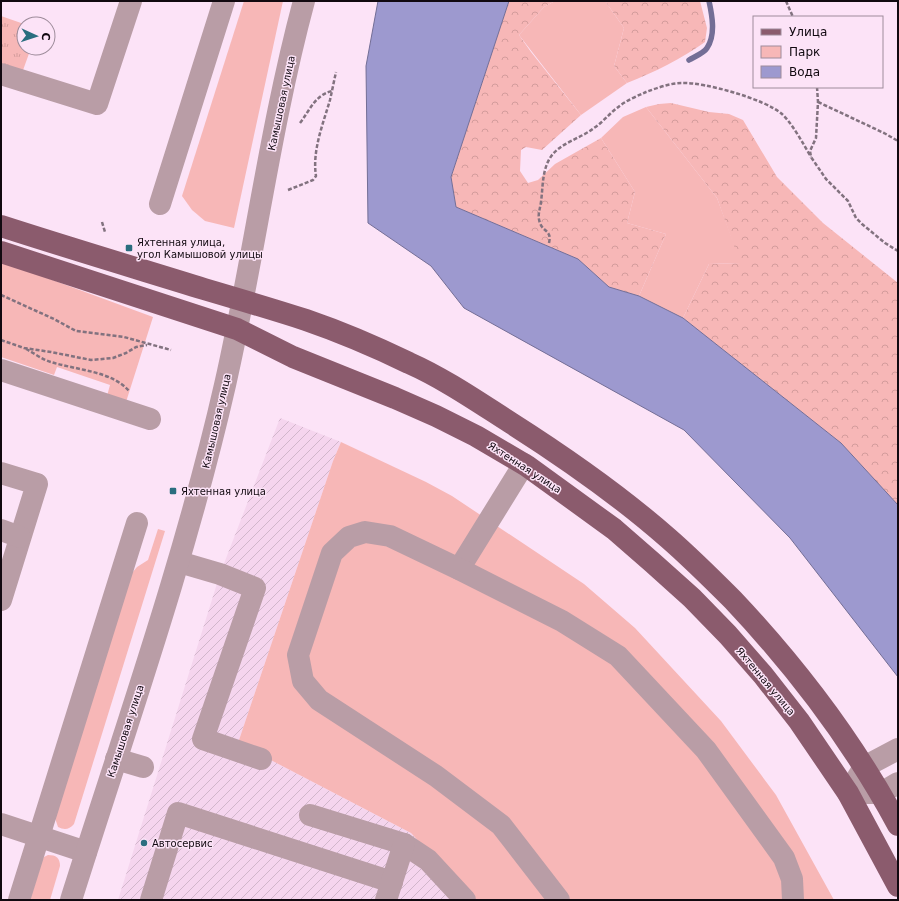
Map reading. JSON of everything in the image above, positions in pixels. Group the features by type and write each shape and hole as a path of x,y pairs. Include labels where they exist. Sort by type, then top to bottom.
{"main road":[{"path":"1,226 307,320 361,342 412,364 490,409 587,473 630,506 711,578 786,659 822,704 864,767 889,788 898,825"},
{"name":"Яхтенная улица","path":"1,252 237,329 293,357 436,416 476,436 524,464 614,529 653,563 692,598 763,675 799,721 848,793 898,886"}],"street":[{"path":"1,74 97,104 131,1"},
{"path":"160,204 224,1"},
{"name":"Камышовая улица","path":"71,900 179,562 198,497 225,385 243,301 274,136 304,1"},
{"path":"1,370 150,419"},
{"path":"459,569 524,464"},
{"path":"1,473 37,484 11,533 1,600"},
{"path":"19,900 137,523"},
{"path":"559,900 501,826 436,776 319,700 304,681 298,655 332,553 349,537 365,532 390,536 562,621 618,656 706,750 784,858 792,879 793,900"},
{"path":"179,562 220,574 255,588 203,739 261,759"},
{"path":"848,793 864,767 898,749"},
{"path":"116,759 143,767"},
{"path":"848,793 889,788"},
{"path":"151,900 178,813 389,891 404,844"},
{"path":"310,815 404,844 428,860 465,900"},
{"path":"1,824 86,852"}],"path":[{"path":"786,1 793,16"},
{"path":"288,190 313,180 316,176 315,167 322,125 336,72"},
{"path":"549,243 550,237 548,232 540,223 538,210 541,202 545,168 555,150 589,132 602,123 617,107 647,92 664,86 682,83 705,86 744,95 764,103 782,114 826,179 848,201 856,218 884,243 898,251"},
{"path":"811,157 810,151 816,138 818,102 817,88"},
{"path":"300,123 312,104 324,93 332,91"},
{"path":"818,102 898,141"},
{"path":"102,222 105,232"},
{"path":"1,294 76,331 124,337 171,350"},
{"path":"1,340 24,348 50,362 114,379 124,386 133,396"},
{"path":"24,348 91,360 113,358 136,347 150,345"}],"shaded area":[{"path":"280,418 341,442 333,461 238,743 411,833 473,900 118,900 220,574"}],"green space":[{"path":"244,1 283,1 234,228 205,221 192,210 182,196"},
{"path":"509,1 555,1 544,7 519,35 581,115 542,150 526,147 521,150 520,171 528,183 538,180 555,164 601,138 635,192 627,223 666,234 639,296 609,287 578,259 456,207 451,177"},
{"path":"555,1 605,1 624,28 614,66 627,83 581,115 519,35 544,7"},
{"path":"605,1 700,1 707,28 705,42 668,65 627,83 614,66 624,28"},
{"path":"1,16 16,21 16,56 28,56 22,73 1,66"},
{"path":"671,103 709,112 729,114 743,120 777,177 823,223 898,283 898,505 841,443 683,318 709,264 740,263 717,198 646,107"},
{"path":"646,107 717,198 741,263 709,264 683,318 639,296 666,234 627,223 635,192 601,138 623,117"},
{"path":"1,261 153,317 126,402 107,396 110,385 57,367 54,375 1,357"},
{"path":"341,442 426,482 452,496 584,584 635,628 721,721 776,795 834,900 473,900 411,833 238,743 333,461"},
{"path":"158,529 165,531 74,824 68,828 60,828 58,827 55,818 132,573 137,567 148,560"},
{"path":"48,855 57,858 60,866 50,900 30,900 42,861 44,857"}],"water":[{"path":"378,1 509,1 451,177 456,207 578,259 609,287 639,296 683,318 841,443 898,505 898,677 790,538 684,430 464,308 431,266 368,223 366,66"}],"waterway":[{"path":"689,60 704,52 710,43 712,37 712,25 709,1"}],"place":[{"name":"Яхтенная улица, угол Камышовой улицы","path":"129,248"},
{"name":"Яхтенная улица","path":"173,491"},
{"name":"Автосервис","path":"144,843"}]}
